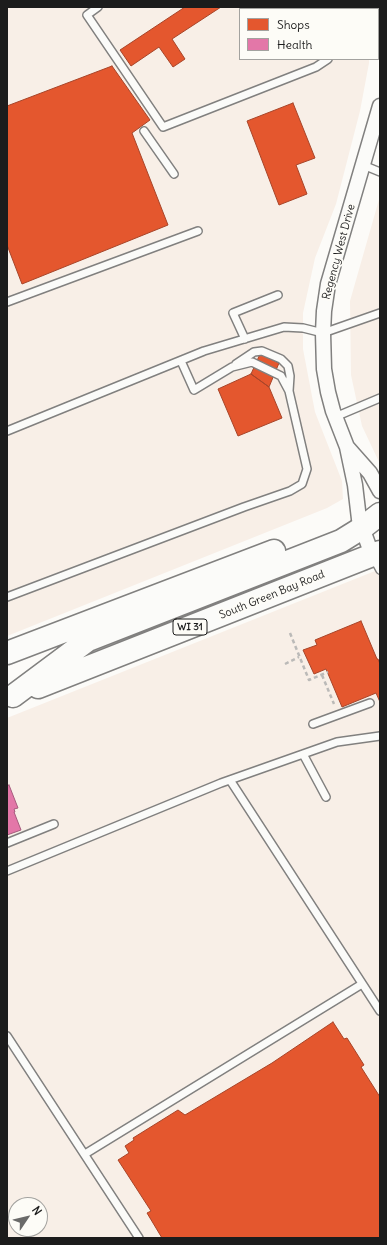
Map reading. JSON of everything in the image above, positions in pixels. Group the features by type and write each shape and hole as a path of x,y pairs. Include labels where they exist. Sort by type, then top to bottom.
{"main road":[{"path":"10,698 88,640 341,541 360,523 380,510"},
{"path":"7,653 360,523 380,514"},
{"name":"South Green Bay Road","path":"10,698 378,555"},
{"path":"7,664 49,637"}],"street":[{"name":"Regency West Drive","path":"378,555 360,523 355,485 347,447 335,416 328,392 324,369 323,334 324,311 328,284 380,106"},
{"name":"Regency West Drive","path":"347,447 370,472 380,491"}],"lane":[{"path":"98,7 87,15 163,127 316,67 326,60"},
{"path":"144,131 174,174"},
{"path":"363,165 380,172"},
{"path":"7,302 198,231"},
{"path":"245,339 233,313 278,295"},
{"path":"7,431 204,351 284,327 303,328 323,334 380,313"},
{"path":"181,361 194,390 254,352 262,350 282,359 288,366 290,376 289,391"},
{"path":"7,597 244,506 290,491 302,484 308,469 289,391 281,376 252,362 232,367"},
{"path":"335,416 380,398"},
{"path":"313,724 370,703"},
{"path":"7,871 230,780 337,742 380,736"},
{"path":"304,754 326,797"},
{"path":"230,780 380,1011"},
{"path":"7,843 54,824"},
{"path":"85,1154 362,984"},
{"path":"7,1036 139,1238"}],"path":[{"path":"290,633 309,680 328,672"},
{"path":"285,664 299,657"},
{"path":"322,675 335,708"}],"shaded area":[{"path":"7,7 362,7 239,8 239,60 369,60 360,111 336,204 315,258 303,313 303,349 315,412 342,481 343,499 327,508 7,636"},
{"path":"380,196 380,464 362,426 351,375 350,301"},
{"path":"380,569 380,1238 7,1238 7,718"}],"building: Shops":[{"path":"185,7 221,7 172,39 185,59 173,67 159,47 131,66 120,50"},
{"path":"112,66 150,120 132,133 168,225 22,284 7,245 7,106"},
{"path":"293,103 315,158 296,165 307,194 279,205 247,121"},
{"path":"260,354 279,363 269,387 251,374"},
{"path":"251,374 269,387 282,418 238,436 218,389"},
{"path":"361,621 380,664 380,702 376,693 342,707 326,669 314,674 303,650 317,645 315,640"},
{"path":"333,1022 344,1039 347,1038 364,1065 361,1067 380,1097 380,1238 162,1238 147,1213 151,1211 118,1160 129,1153 125,1146 134,1140 133,1138 178,1110 185,1115 272,1063"}],"building: Health":[{"path":"9,785 18,808 14,809 14,812 21,830 7,835 7,786"}]}
